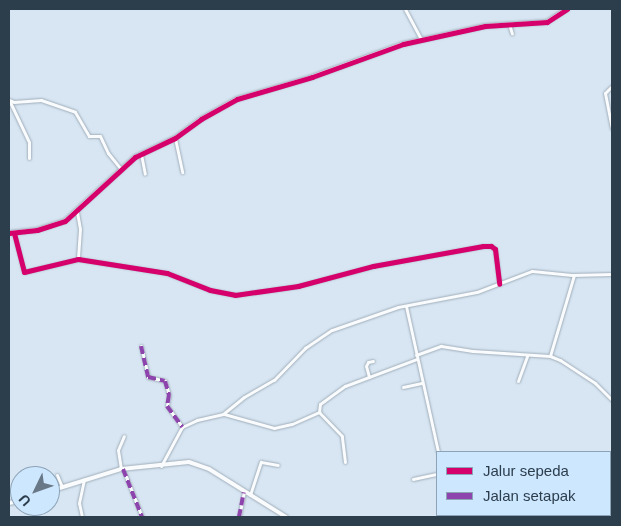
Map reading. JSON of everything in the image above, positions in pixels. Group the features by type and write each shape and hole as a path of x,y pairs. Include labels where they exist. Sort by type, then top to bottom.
{"street":[{"path":"405,9 421,39"},
{"path":"498,284 496,251 493,247 487,246 387,263 320,281 242,295 210,290 179,276 162,272 78,259 24,272 11,233 55,225 69,219 86,200 140,153 176,138 202,119 237,99 312,77 371,54 421,39 509,24 547,22 567,9"},
{"path":"509,24 512,34"},
{"path":"612,86 606,93 612,128"},
{"path":"29,158 28,142 9,100 41,100 75,112 89,136 100,136 108,153 121,169"},
{"path":"176,138 182,172"},
{"path":"140,153 145,174"},
{"path":"77,212 80,229 78,259"},
{"path":"161,466 182,427 197,420 223,414 244,397 274,380 306,348 329,331 398,307 471,293 532,271 574,275 612,274"},
{"path":"550,356 574,275"},
{"path":"406,306 438,451"},
{"path":"140,346 148,377 165,381 169,395 168,408 182,427"},
{"path":"319,412 320,404 334,393 441,346 473,351 527,355 532,353 550,356 560,360 597,385 612,400"},
{"path":"518,381 525,366 527,355"},
{"path":"369,377 366,366 368,362 373,360"},
{"path":"403,387 422,383"},
{"path":"223,414 274,428 292,424 319,412"},
{"path":"319,412 331,422 342,436 345,462"},
{"path":"124,436 118,450 122,469 142,517"},
{"path":"60,482 62,487 122,469 161,466 180,461 209,469 286,517"},
{"path":"250,495 261,462 278,465"},
{"path":"413,479 436,474"},
{"path":"82,517 79,503 84,480"},
{"path":"238,517 244,492"}],"marked path":[{"path":"141,346 148,377 165,381 169,395 167,406 182,427"},
{"path":"123,469 142,517"},
{"path":"239,517 244,492"}],"cycle path":[{"path":"9,233 37,230 65,221 135,157 175,138 201,119 237,99 312,77 403,44 485,26 547,22 567,9"},
{"path":"14,233 24,272 78,259 167,273 210,290 235,295 298,286 373,266 483,246 491,246 495,249 499,284"}]}
